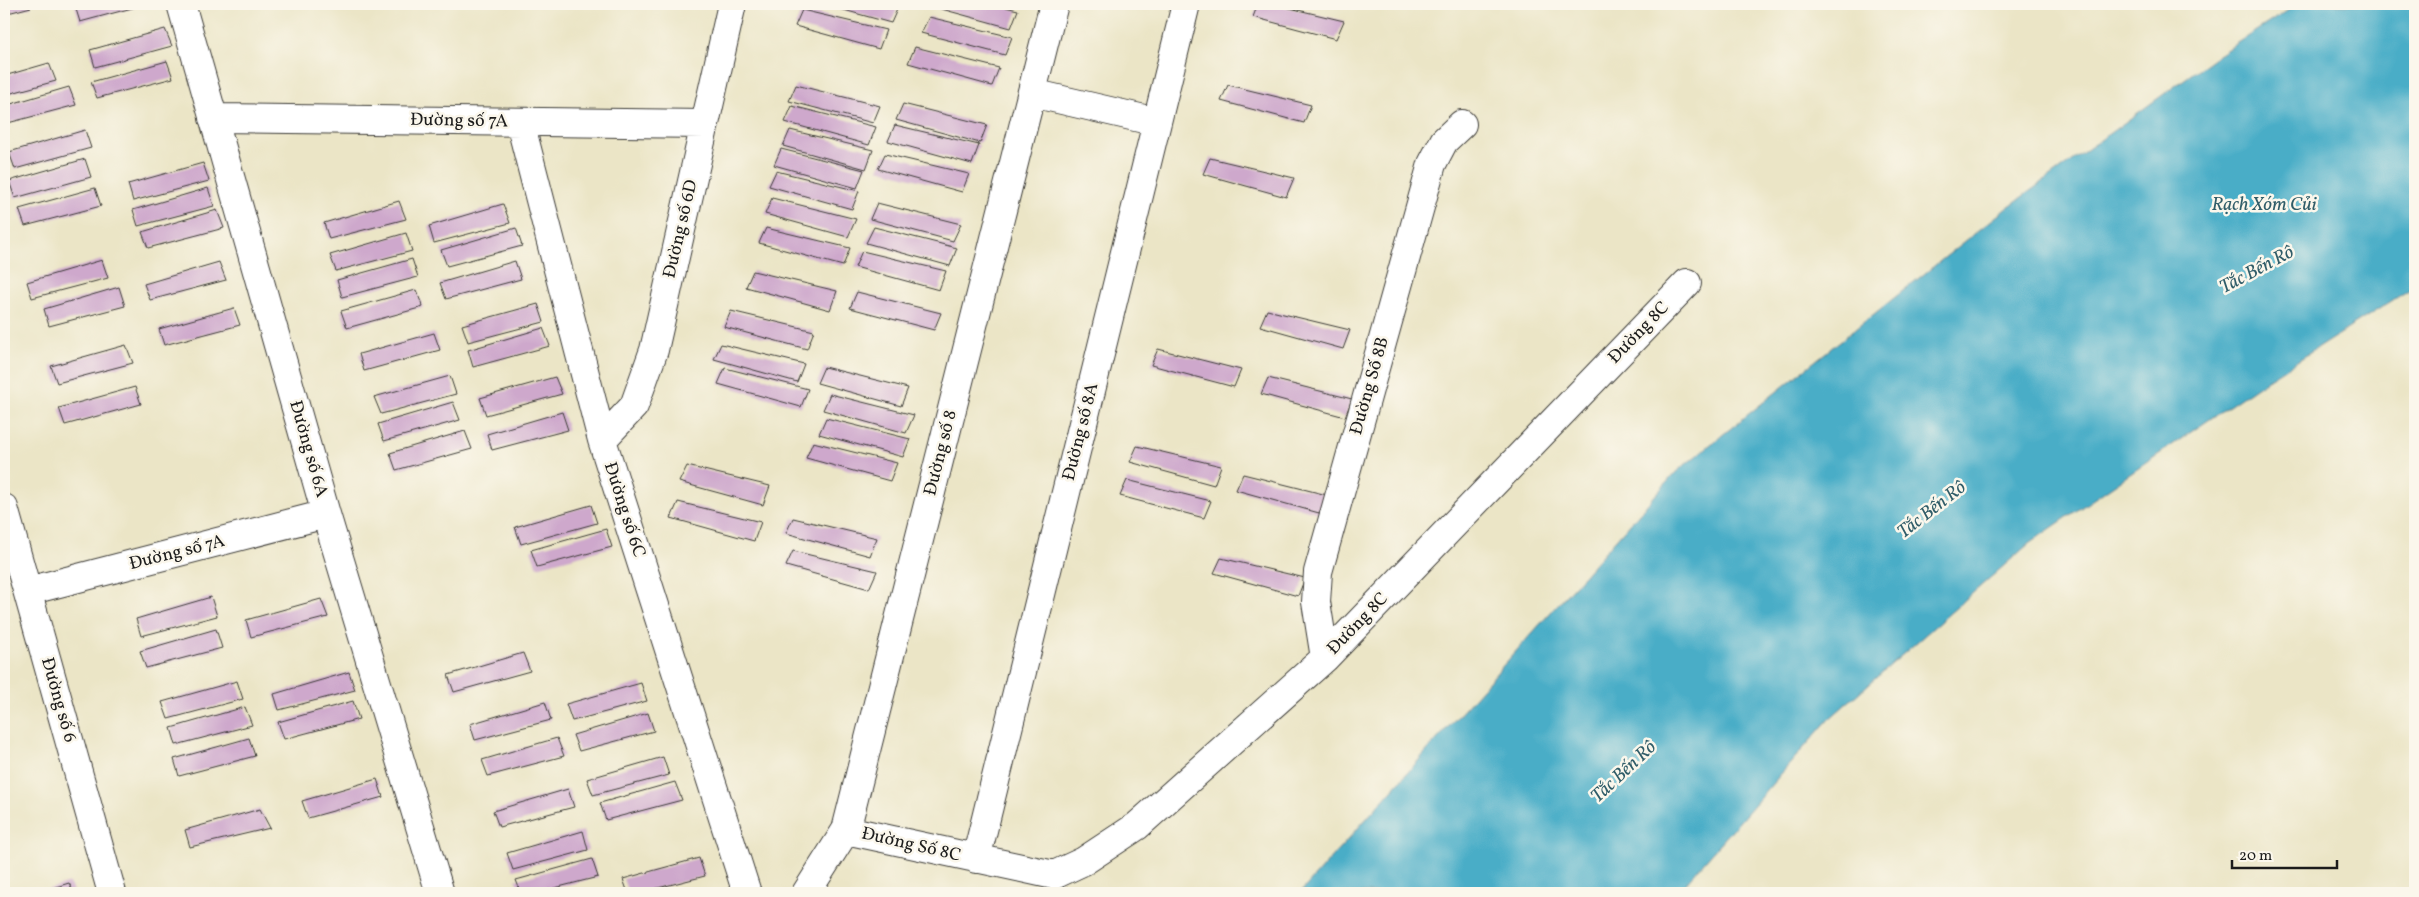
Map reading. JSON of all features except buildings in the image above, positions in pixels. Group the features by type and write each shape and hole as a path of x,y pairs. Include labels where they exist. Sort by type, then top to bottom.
{"street":[{"name":"Đường số 6A","path":"181,4 326,514 440,893"},
{"name":"Đường số 6D","path":"602,440 634,406 654,350 732,4"},
{"name":"Đường số 8","path":"806,893 846,830 1054,4"},
{"name":"Đường số 8A","path":"976,859 1186,4"},
{"path":"1032,93 1157,122"},
{"name":"Đường số 7A","path":"213,118 705,124"},
{"name":"Đường số 6C","path":"520,122 602,440 747,893"},
{"name":"Đường Số 8B","path":"1325,658 1316,602 1318,572 1432,164 1444,141 1462,124"},
{"name":"Đường 8C","path":"976,859 1054,875 1084,861 1137,826 1325,658 1687,283"},
{"name":"Đường số 6","path":"4,508 112,893"},
{"name":"Đường số 7A","path":"28,591 326,514"},
{"name":"Đường Số 8C","path":"846,830 976,859"}],"water":[{"name":"Rạch Xóm Củi","path":"2298,4 2415,4 2415,286 2261,384 2031,542 1829,719 1677,893 1300,893 1676,472 2008,207 2215,57"}],"water label":[{"name":"Tắc Bến Rô","path":"2257,270"},
{"name":"Tắc Bến Rô","path":"1932,510"},
{"name":"Tắc Bến Rô","path":"1624,772"}]}
